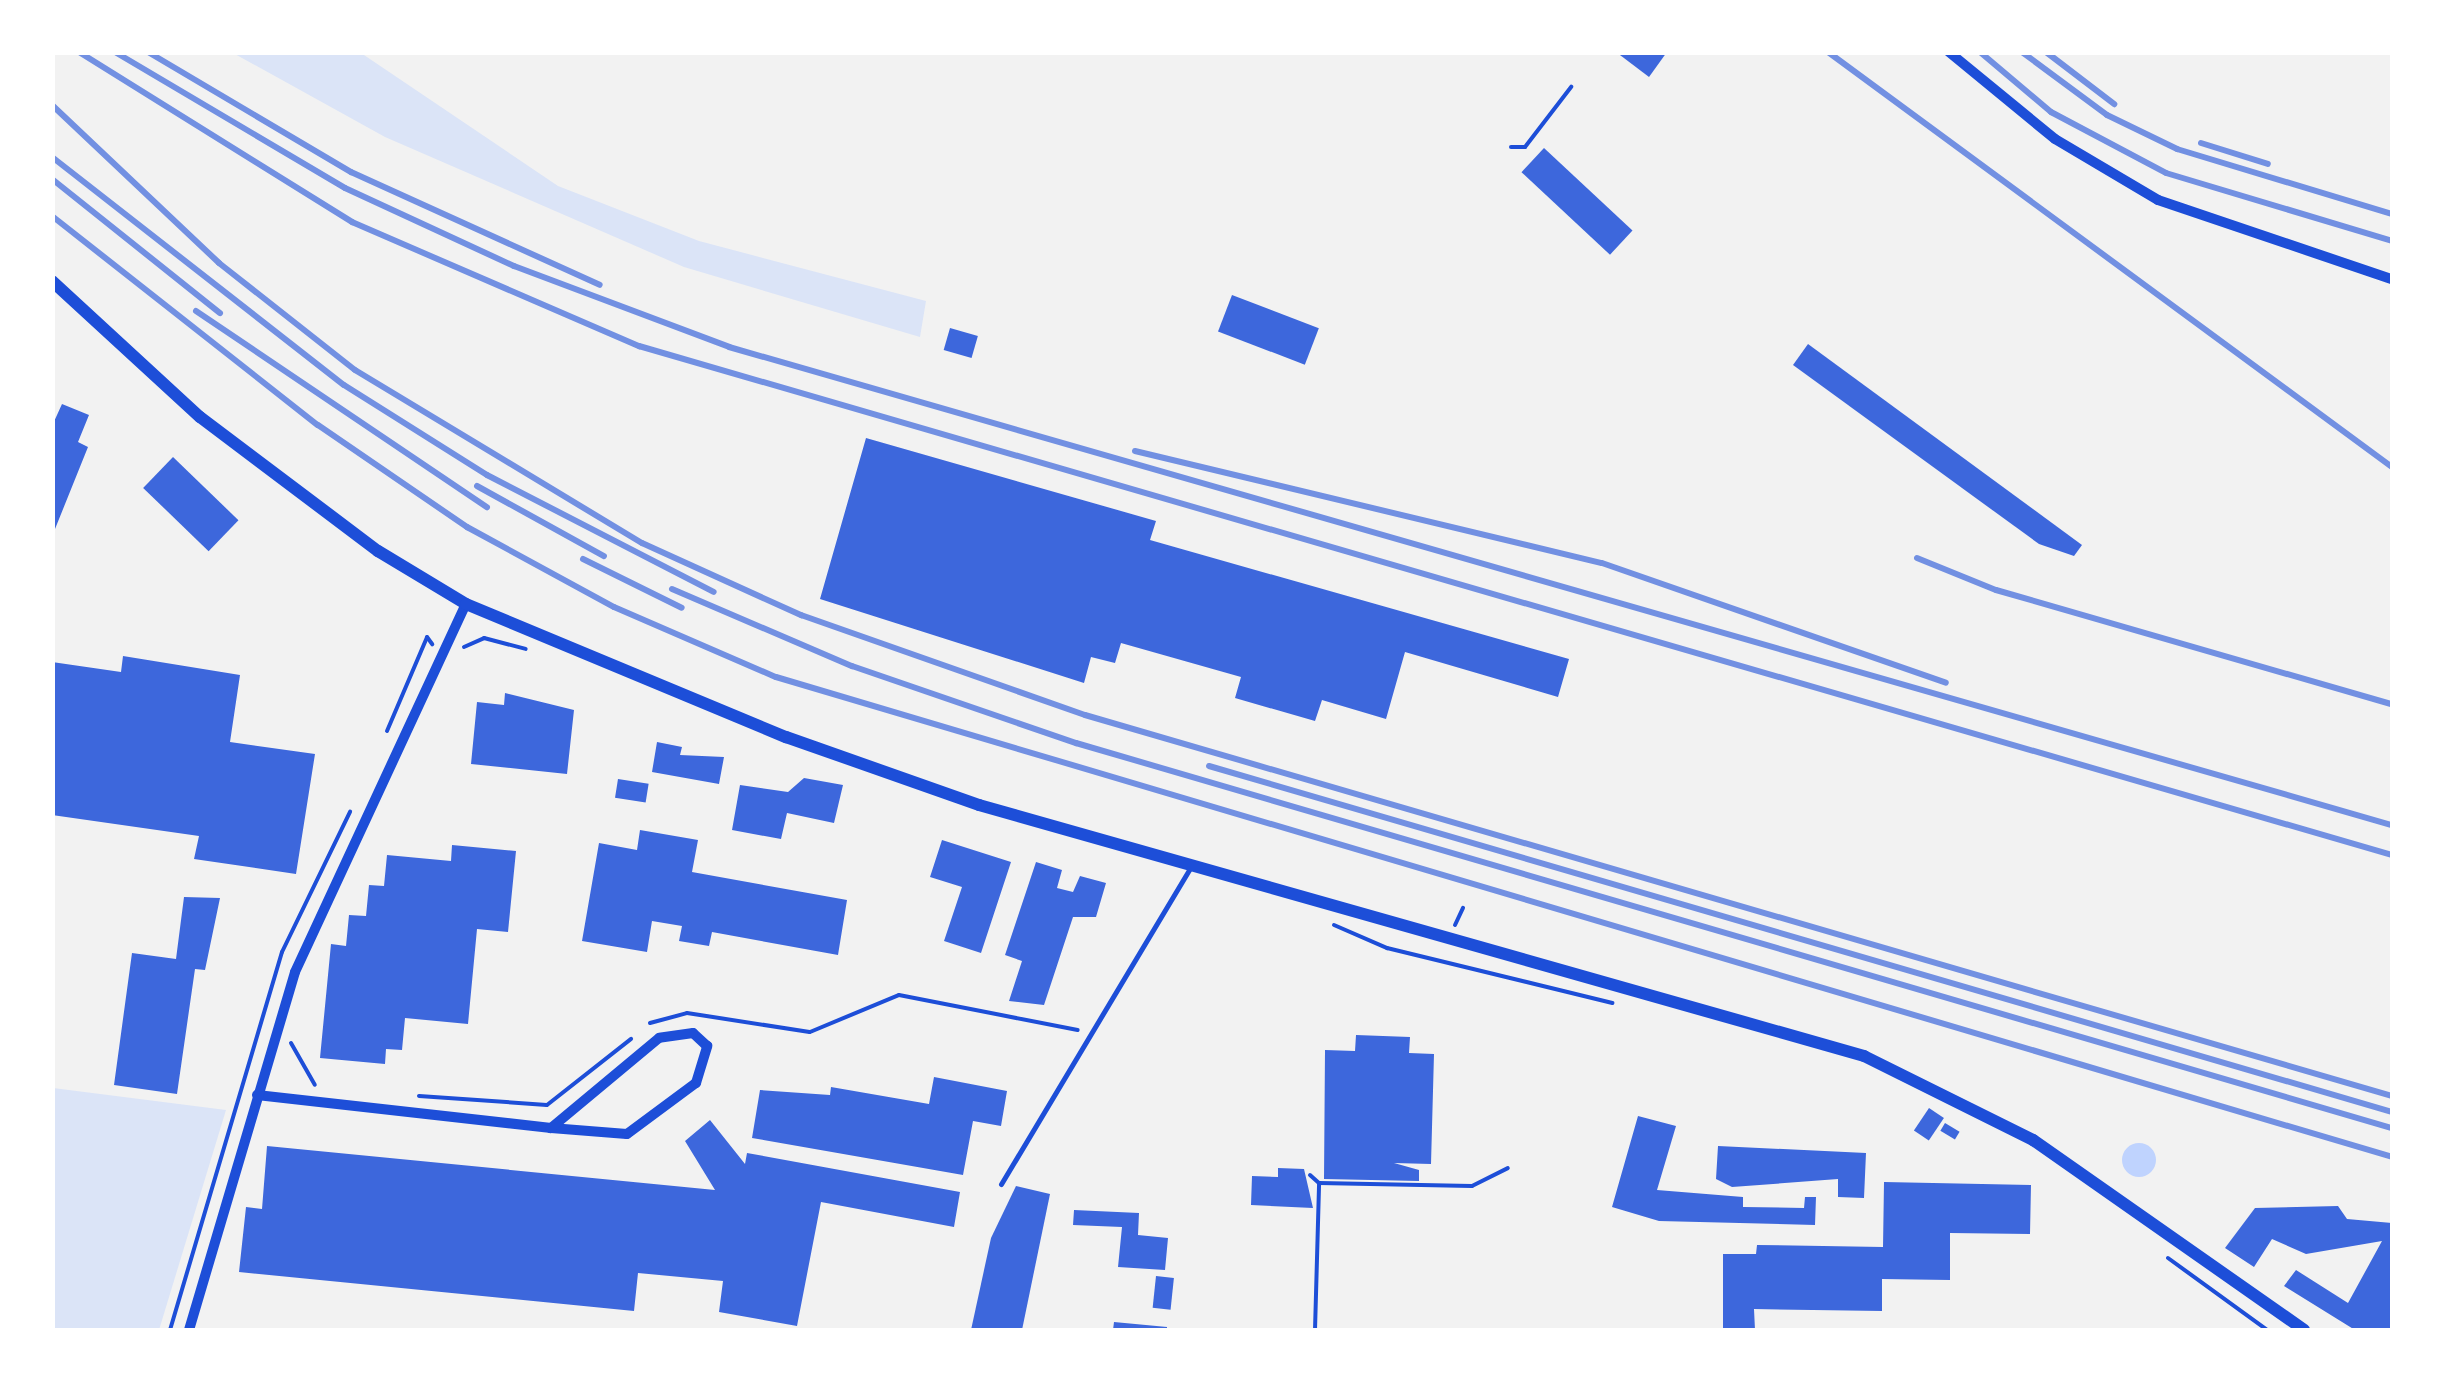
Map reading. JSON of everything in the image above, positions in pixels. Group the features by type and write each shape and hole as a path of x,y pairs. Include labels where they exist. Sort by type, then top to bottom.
{"street":[{"path":"1949,52 2055,139 2158,200 2392,279"},
{"path":"52,281 200,417 378,551 466,604 786,737 1191,867 1880,1062 2033,1140 2304,1330"},
{"path":"189,1330 295,972 466,604"},
{"path":"258,1095 551,1128 642,1128 696,1083 707,1046 693,1034 659,1038 551,1128"}],"lane":[{"path":"1002,1184 1191,867"}],"path":[{"path":"1511,147 1525,147 1571,88"},
{"path":"440,658 484,638 541,654"},
{"path":"1313,919 1516,984 1634,1004"},
{"path":"1310,1176 1319,1184 1472,1186 1508,1168"},
{"path":"1316,1330 1319,1184"},
{"path":"2163,1254 2266,1330"}],"shaded area":[{"path":"233,53 361,53 558,186 699,241 926,301 920,337 684,267 385,137"},
{"path":"53,1088 226,1110 159,1330 53,1330"}],"water":[{"path":"2139,1143 2151,1148 2156,1160 2151,1172 2139,1177 2127,1172 2122,1160 2127,1148"}],"building":[{"path":"1616,52 1667,52 1649,77"},
{"path":"1544,148 1632,231 1610,255 1521,172"},
{"path":"1232,295 1319,328 1305,365 1218,331"},
{"path":"950,328 978,336 972,358 944,350"},
{"path":"1808,344 2082,545 2074,556 2039,544 1793,365"},
{"path":"62,404 89,415 78,442 88,447 53,534 52,426"},
{"path":"866,438 1156,521 1150,540 1569,659 1558,697 1405,652 1386,719 1322,700 1315,721 1235,698 1241,677 1121,643 1115,663 1091,657 1084,683 820,599"},
{"path":"173,457 238,520 209,551 143,488"},
{"path":"123,656 240,675 230,742 315,754 296,874 194,859 199,836 52,815 52,662 121,672"},
{"path":"505,693 574,710 567,774 471,764 477,702 504,705"},
{"path":"657,742 682,747 680,755 724,757 719,784 652,772"},
{"path":"804,778 843,785 834,823 787,813 781,839 732,830 740,785 788,792"},
{"path":"618,779 649,784 646,803 615,798"},
{"path":"640,830 698,840 692,872 847,900 838,955 712,932 709,946 679,941 682,926 652,921 647,952 582,941 599,843 637,850"},
{"path":"942,840 1011,862 981,953 944,941 962,887 930,877"},
{"path":"452,845 516,851 508,932 477,929 468,1024 405,1018 402,1050 386,1049 385,1064 320,1058 331,944 346,946 349,915 366,916 369,885 384,886 387,855 451,861"},
{"path":"1036,862 1062,870 1057,888 1073,892 1080,876 1106,883 1096,917 1073,917 1044,1005 1009,1001 1022,961 1005,955"},
{"path":"184,897 220,898 205,970 195,969 177,1094 114,1085 132,953 176,959"},
{"path":"1356,1035 1410,1037 1409,1053 1434,1054 1431,1164 1394,1163 1419,1170 1419,1181 1324,1179 1325,1050 1355,1051"},
{"path":"934,1077 1007,1091 1001,1126 973,1121 963,1175 752,1138 760,1090 830,1095 831,1087 929,1104"},
{"path":"1929,1108 1944,1118 1929,1140 1914,1130"},
{"path":"1638,1116 1676,1126 1657,1190 1743,1197 1743,1207 1804,1208 1805,1197 1816,1197 1815,1225 1659,1221 1612,1207"},
{"path":"710,1120 745,1164 747,1153 960,1192 954,1227 821,1202 797,1326 719,1312 723,1281 638,1273 634,1311 239,1272 246,1207 262,1209 267,1146 715,1190 685,1141"},
{"path":"1945,1123 1960,1132 1955,1139 1940,1131"},
{"path":"1718,1146 1866,1153 1864,1198 1838,1197 1838,1179 1732,1187 1716,1179"},
{"path":"1278,1168 1304,1169 1313,1208 1251,1205 1252,1176 1278,1177"},
{"path":"1884,1182 2031,1185 2030,1234 1950,1233 1950,1280 1882,1279 1882,1311 1754,1309 1755,1330 1723,1330 1723,1254 1756,1254 1757,1245 1883,1247"},
{"path":"1016,1186 1050,1194 1022,1330 971,1330 991,1238"},
{"path":"2338,1206 2347,1219 2392,1223 2392,1330 2355,1330 2284,1286 2296,1270 2348,1303 2382,1241 2306,1254 2272,1239 2254,1267 2225,1248 2255,1208"},
{"path":"1074,1210 1139,1213 1138,1235 1168,1238 1165,1270 1118,1267 1122,1227 1073,1225"},
{"path":"1156,1276 1174,1278 1171,1310 1153,1308"},
{"path":"1114,1322 1167,1327 1167,1330 1113,1330"}],"railway":[{"path":"79,52 352,222 639,346 2392,855"},
{"path":"115,52 345,188 514,266 729,347 2392,825"},
{"path":"148,52 351,172 600,285"},
{"path":"1828,52 2392,467"},
{"path":"1980,52 2051,112 2166,173 2392,241"},
{"path":"2022,52 2107,115 2177,149 2392,214"},
{"path":"2046,52 2114,104"},
{"path":"52,105 219,263 355,370 642,543 801,615 1085,715 2392,1096"},
{"path":"2201,143 2268,164"},
{"path":"52,157 344,385 487,475 714,592"},
{"path":"52,179 220,313"},
{"path":"52,216 318,425 467,527 614,607 776,677 2392,1157"},
{"path":"196,311 487,507"},
{"path":"1135,451 1602,563 1946,683"},
{"path":"477,486 604,556"},
{"path":"1917,558 1996,590 2392,704"},
{"path":"583,559 682,608"},
{"path":"672,589 852,666 1076,743 2392,1128"},
{"path":"1209,766 2392,1112"}]}
